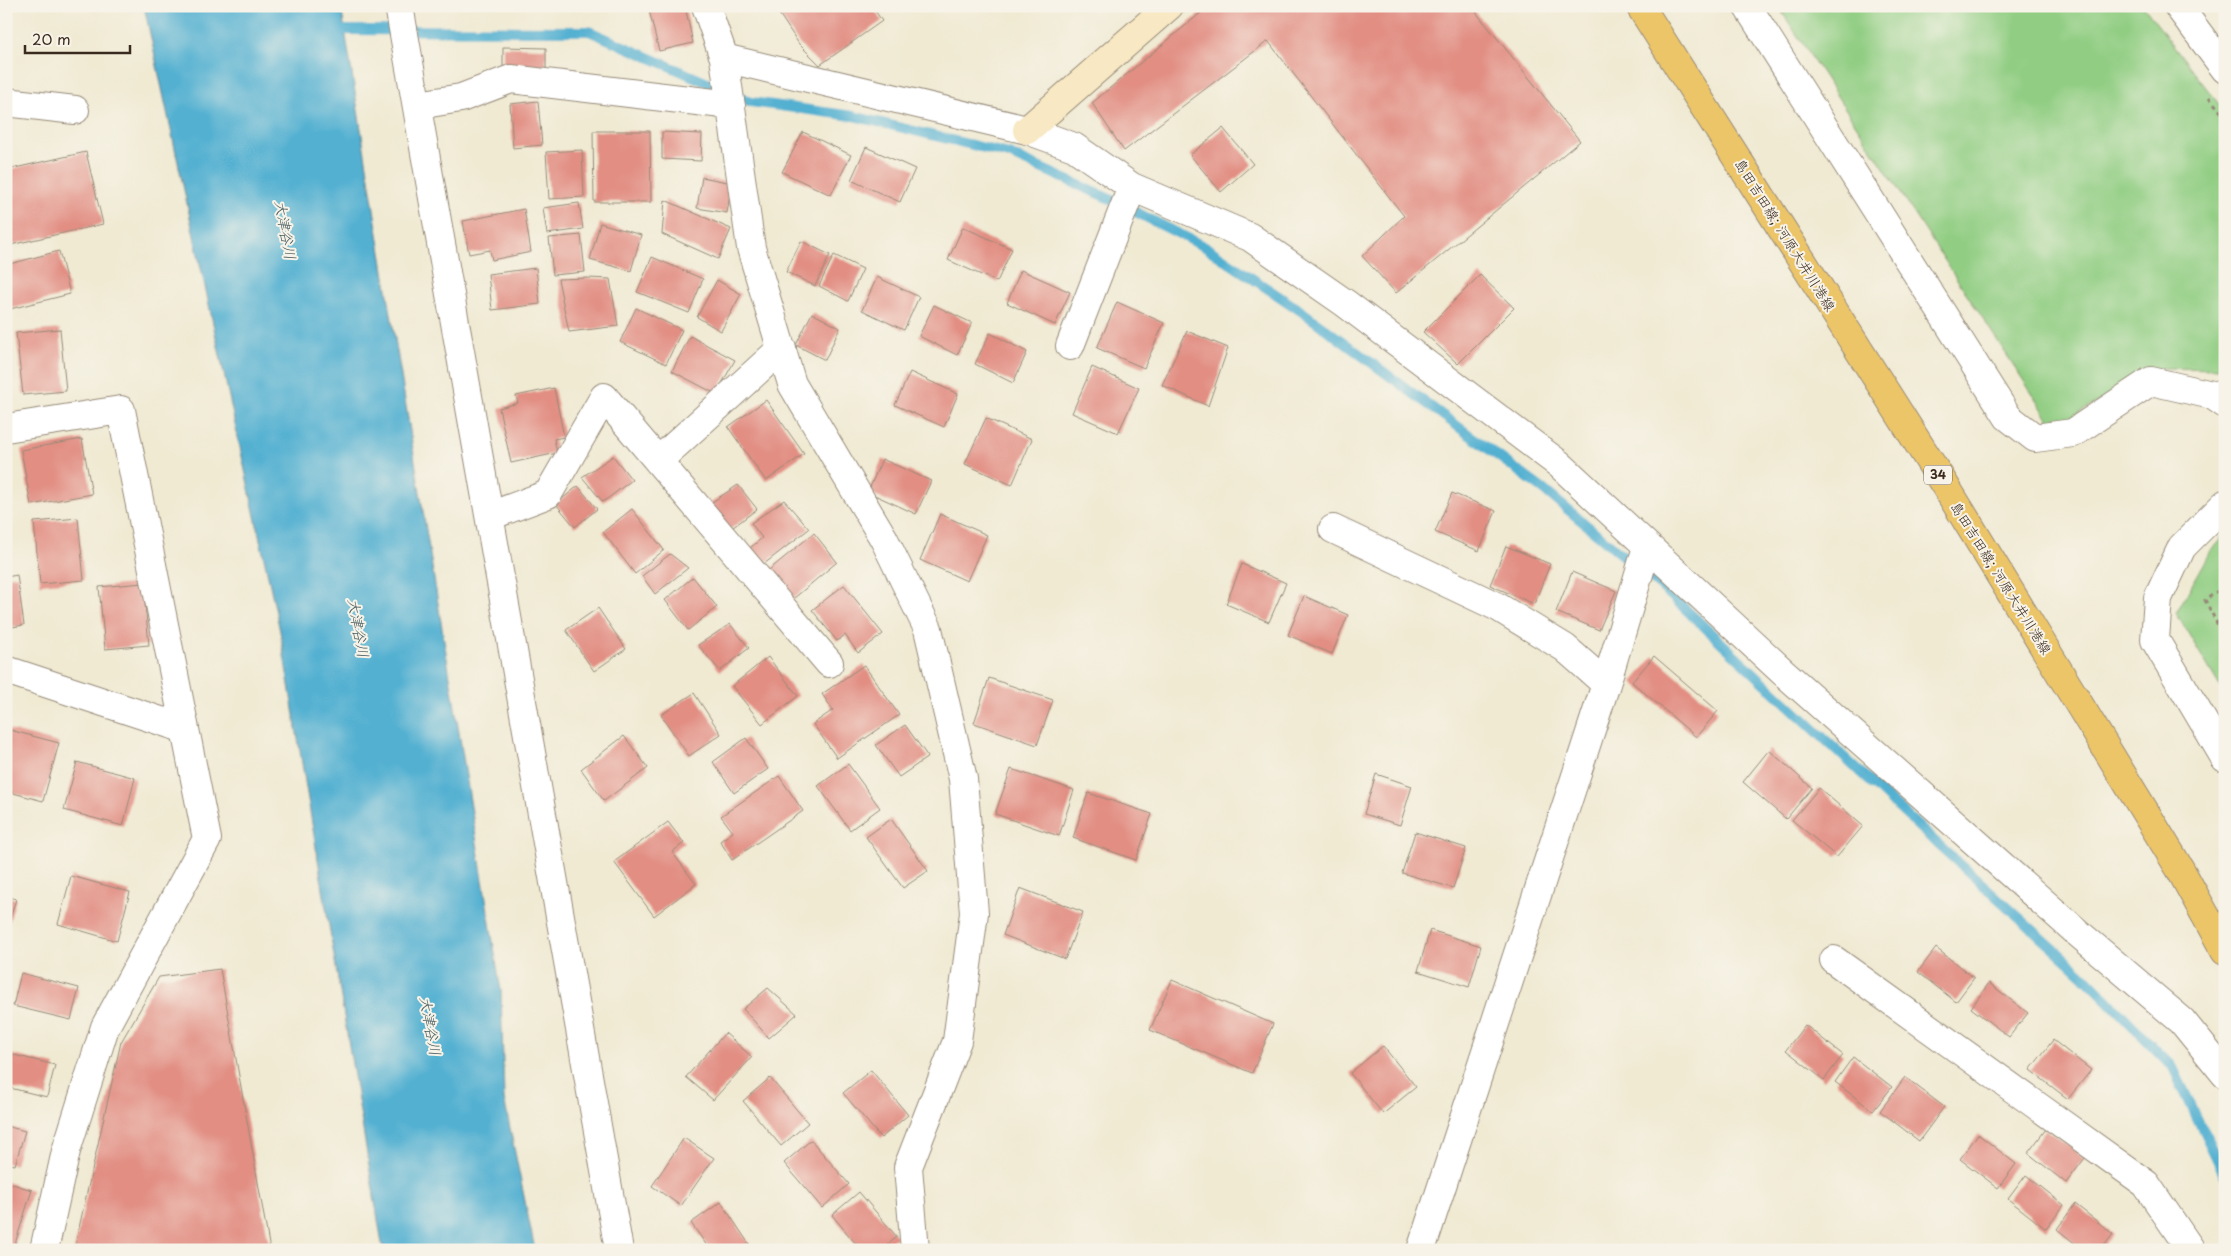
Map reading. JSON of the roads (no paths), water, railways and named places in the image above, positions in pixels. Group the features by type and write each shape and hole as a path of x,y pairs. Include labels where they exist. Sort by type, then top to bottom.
{"main road":[{"name":"島田吉田線; 河原大井川港線","path":"1640,6 1946,487 2180,869 2225,951"}],"street":[{"path":"399,6 619,1250"},
{"path":"706,6 724,58 752,248 792,384 884,539 928,629 964,779 974,913 958,1041 908,1167 915,1250"},
{"path":"1028,130 1169,6"},
{"path":"1747,6 2008,417 2036,438 2073,432 2151,381 2212,395 2225,404"},
{"path":"2178,6 2225,69"},
{"path":"724,58 1028,130 1074,147 1132,188 1250,237 1345,303 1560,464 1782,671 2055,914 2182,1021 2225,1074"},
{"path":"418,105 462,98 512,79 731,105"},
{"path":"6,102 75,110"},
{"path":"1070,346 1132,188"},
{"path":"658,461 782,348"},
{"path":"490,516 548,494 604,397 829,663"},
{"path":"6,428 121,410 207,839 105,1028 66,1151 44,1250"},
{"path":"2225,504 2182,547 2158,598 2155,640 2225,758"},
{"path":"1333,529 1498,607 1565,648 1606,684"},
{"path":"1421,1250 1606,684 1647,546"},
{"path":"6,670 185,729"},
{"path":"1834,960 2146,1184 2191,1250"}],"water":[{"name":"大津谷川","path":"144,6 341,6 501,991 504,1099 535,1250 383,1250 280,631"}],"waterway":[{"path":"332,30 589,31 751,102 853,116 1009,154 1110,199 1207,248 1304,313 1544,490 1665,590 1921,829 2082,974 2172,1066 2225,1176"}]}
